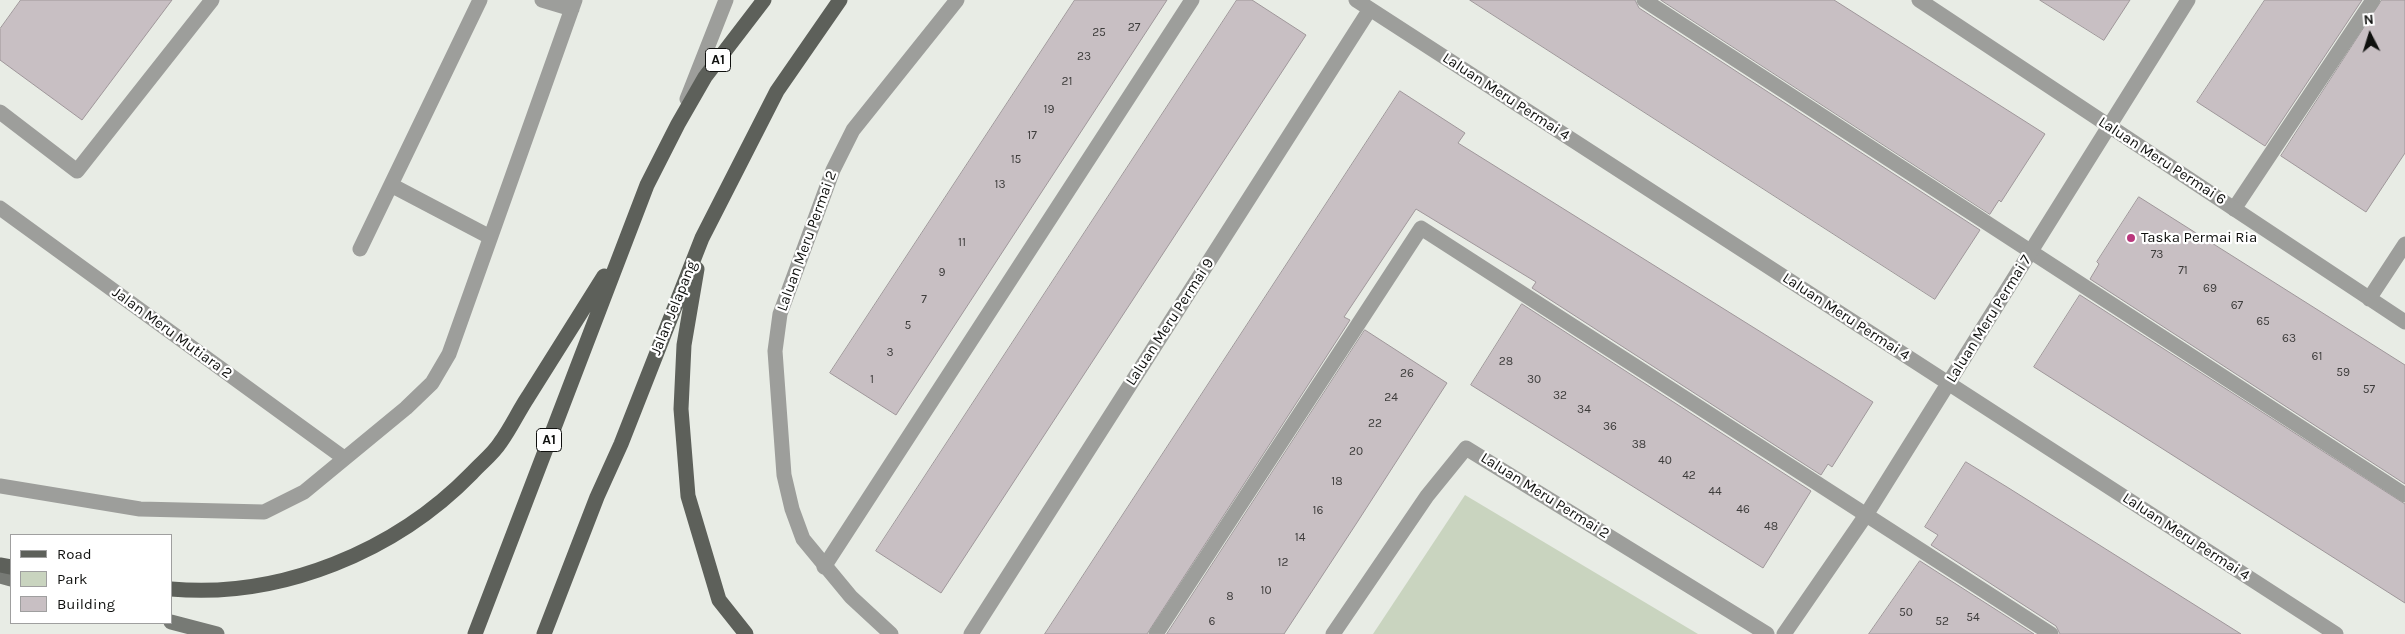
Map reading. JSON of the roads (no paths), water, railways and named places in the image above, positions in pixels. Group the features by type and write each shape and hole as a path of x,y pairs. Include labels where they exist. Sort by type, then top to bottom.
{"main road":[{"name":"A1","path":"475,634 647,185 678,124 705,77 736,34 764,0"},
{"name":"Jalan Jelapang","path":"544,634 597,497 702,238 777,91 840,0"},
{"path":"702,238 684,346 681,409 688,496 719,600 746,634"},
{"path":"172,589 192,591 252,587 314,572 374,546 423,517 464,481 500,444 622,247"},
{"path":"172,622 217,634"}],"street":[{"path":"0,112 77,171 212,0"},
{"path":"360,249 480,0"},
{"path":"0,486 140,509 264,512 304,492 406,408 432,383 449,354 573,4 542,0"},
{"path":"678,124 726,0"},
{"name":"Laluan Meru Permai 2","path":"891,634 851,597 824,567 803,539 792,509 784,475 775,351 780,314 818,207 833,170 853,130 957,0"},
{"path":"824,567 1192,0"},
{"name":"Laluan Meru Permai 4","path":"1356,0 2336,634"},
{"path":"1644,0 2030,253 2405,495"},
{"name":"Laluan Meru Permai 6","path":"1919,0 2405,322"},
{"name":"Laluan Meru Permai 7","path":"1784,634 1866,515 2188,0"},
{"path":"2234,209 2373,0"},
{"name":"Laluan Meru Permai 9","path":"971,634 1370,9"},
{"path":"391,185 490,237"},
{"name":"Jalan Meru Mutiara 2","path":"0,208 344,458"},
{"path":"1156,634 1421,228 2051,634"},
{"path":"2369,298 2405,244"},
{"name":"Laluan Meru Permai 2","path":"1333,634 1427,496 1466,448 1767,634"}],"place":[{"name":"Taska Permai Ria","path":"2131,238"}]}
